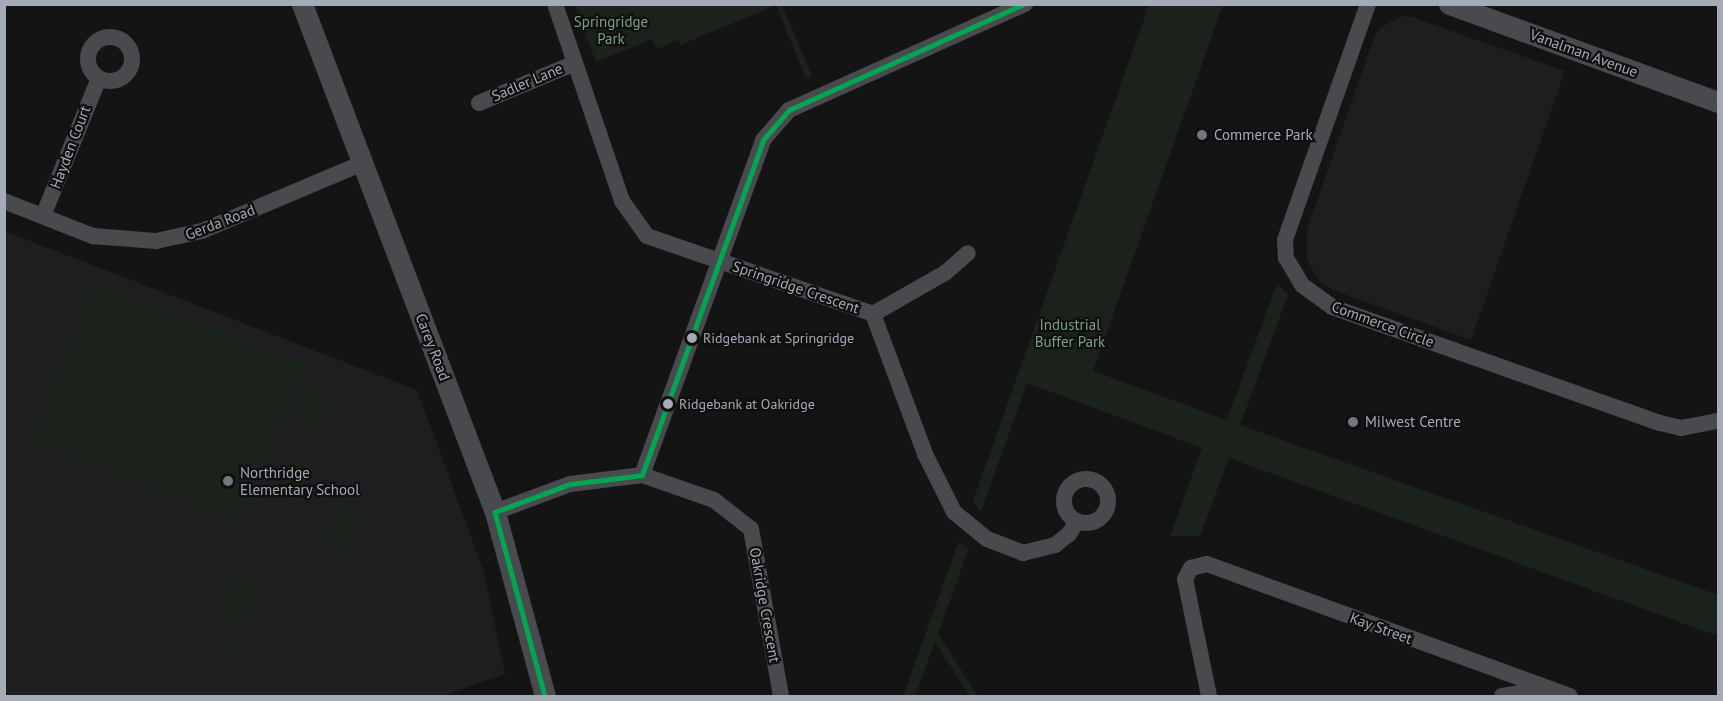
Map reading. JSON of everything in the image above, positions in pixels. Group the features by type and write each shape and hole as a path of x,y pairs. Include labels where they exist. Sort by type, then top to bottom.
{"street":[{"name":"Carey Road","path":"302,4 495,512 544,696"},
{"name":"Springridge Crescent","path":"555,4 622,201 647,236 873,314 925,453 954,512 970,528 1007,549 1023,553 1055,545 1069,534 1077,521"},
{"path":"495,512 570,484 642,475 763,140 789,110 1025,4"},
{"name":"Commerce Circle","path":"1368,4 1285,240 1286,258 1302,285 1332,307 1660,423 1681,428 1719,421"},
{"name":"Vanalman Avenue","path":"1449,4 1719,102"},
{"name":"Sadler Lane","path":"479,103 575,63"},
{"name":"Hayden Court","path":"43,216 99,78"},
{"name":"Gerda Road","path":"4,201 112,240 178,238 363,163"},
{"path":"873,314 945,273 968,253"},
{"name":"Oakridge Crescent","path":"642,475 714,500 751,529 781,696"},
{"name":"Kay Street","path":"1209,696 1185,579 1191,568 1207,564 1570,696"},
{"path":"1502,696 1546,688"}],"shaded area":[{"path":"1401,16 1412,17 1565,71 1471,340 1333,290 1320,282 1307,260 1307,229 1374,38 1380,28"},
{"name":"Northridge Elementary School","path":"4,231 417,390 484,572 505,674 442,696 5,696"}],"green space":[{"name":"Springridge Park","path":"575,5 776,5 681,45 678,40 657,49 652,39 596,62"},
{"path":"776,5 782,5 812,76 806,79"},
{"name":"Industrial Buffer Park","path":"1149,5 1223,5 1093,371 1227,420 1277,283 1288,295 1240,425 1718,595 1718,636 1229,458 1200,536 1170,536 1202,448 1027,383 981,512 973,501"},
{"path":"94,281 305,364 241,525 30,441"},
{"path":"318,386 329,391 323,408 332,412 331,420 313,430 288,419 302,390"},
{"path":"286,454 312,465 301,492 275,481"},
{"path":"339,501 365,511 347,558 321,548"},
{"path":"959,541 969,548 938,634 978,696 970,696 935,642 915,696 903,696"},
{"path":"239,568 260,574 247,631 221,624 218,611 224,591 233,588"},
{"path":"234,641 242,641 248,647 248,655 242,661 234,661 228,655 228,647"}],"transit line":[{"path":"495,512 570,484 642,475 763,140 789,110 1024,4"},
{"path":"495,512 545,696"}],"place":[{"name":"Commerce Park","path":"1202,135"},
{"name":"Ridgebank at Springridge","path":"692,338"},
{"name":"Ridgebank at Oakridge","path":"668,404"},
{"name":"Milwest Centre","path":"1353,422"},
{"name":"Northridge Elementary School","path":"228,481"}]}
